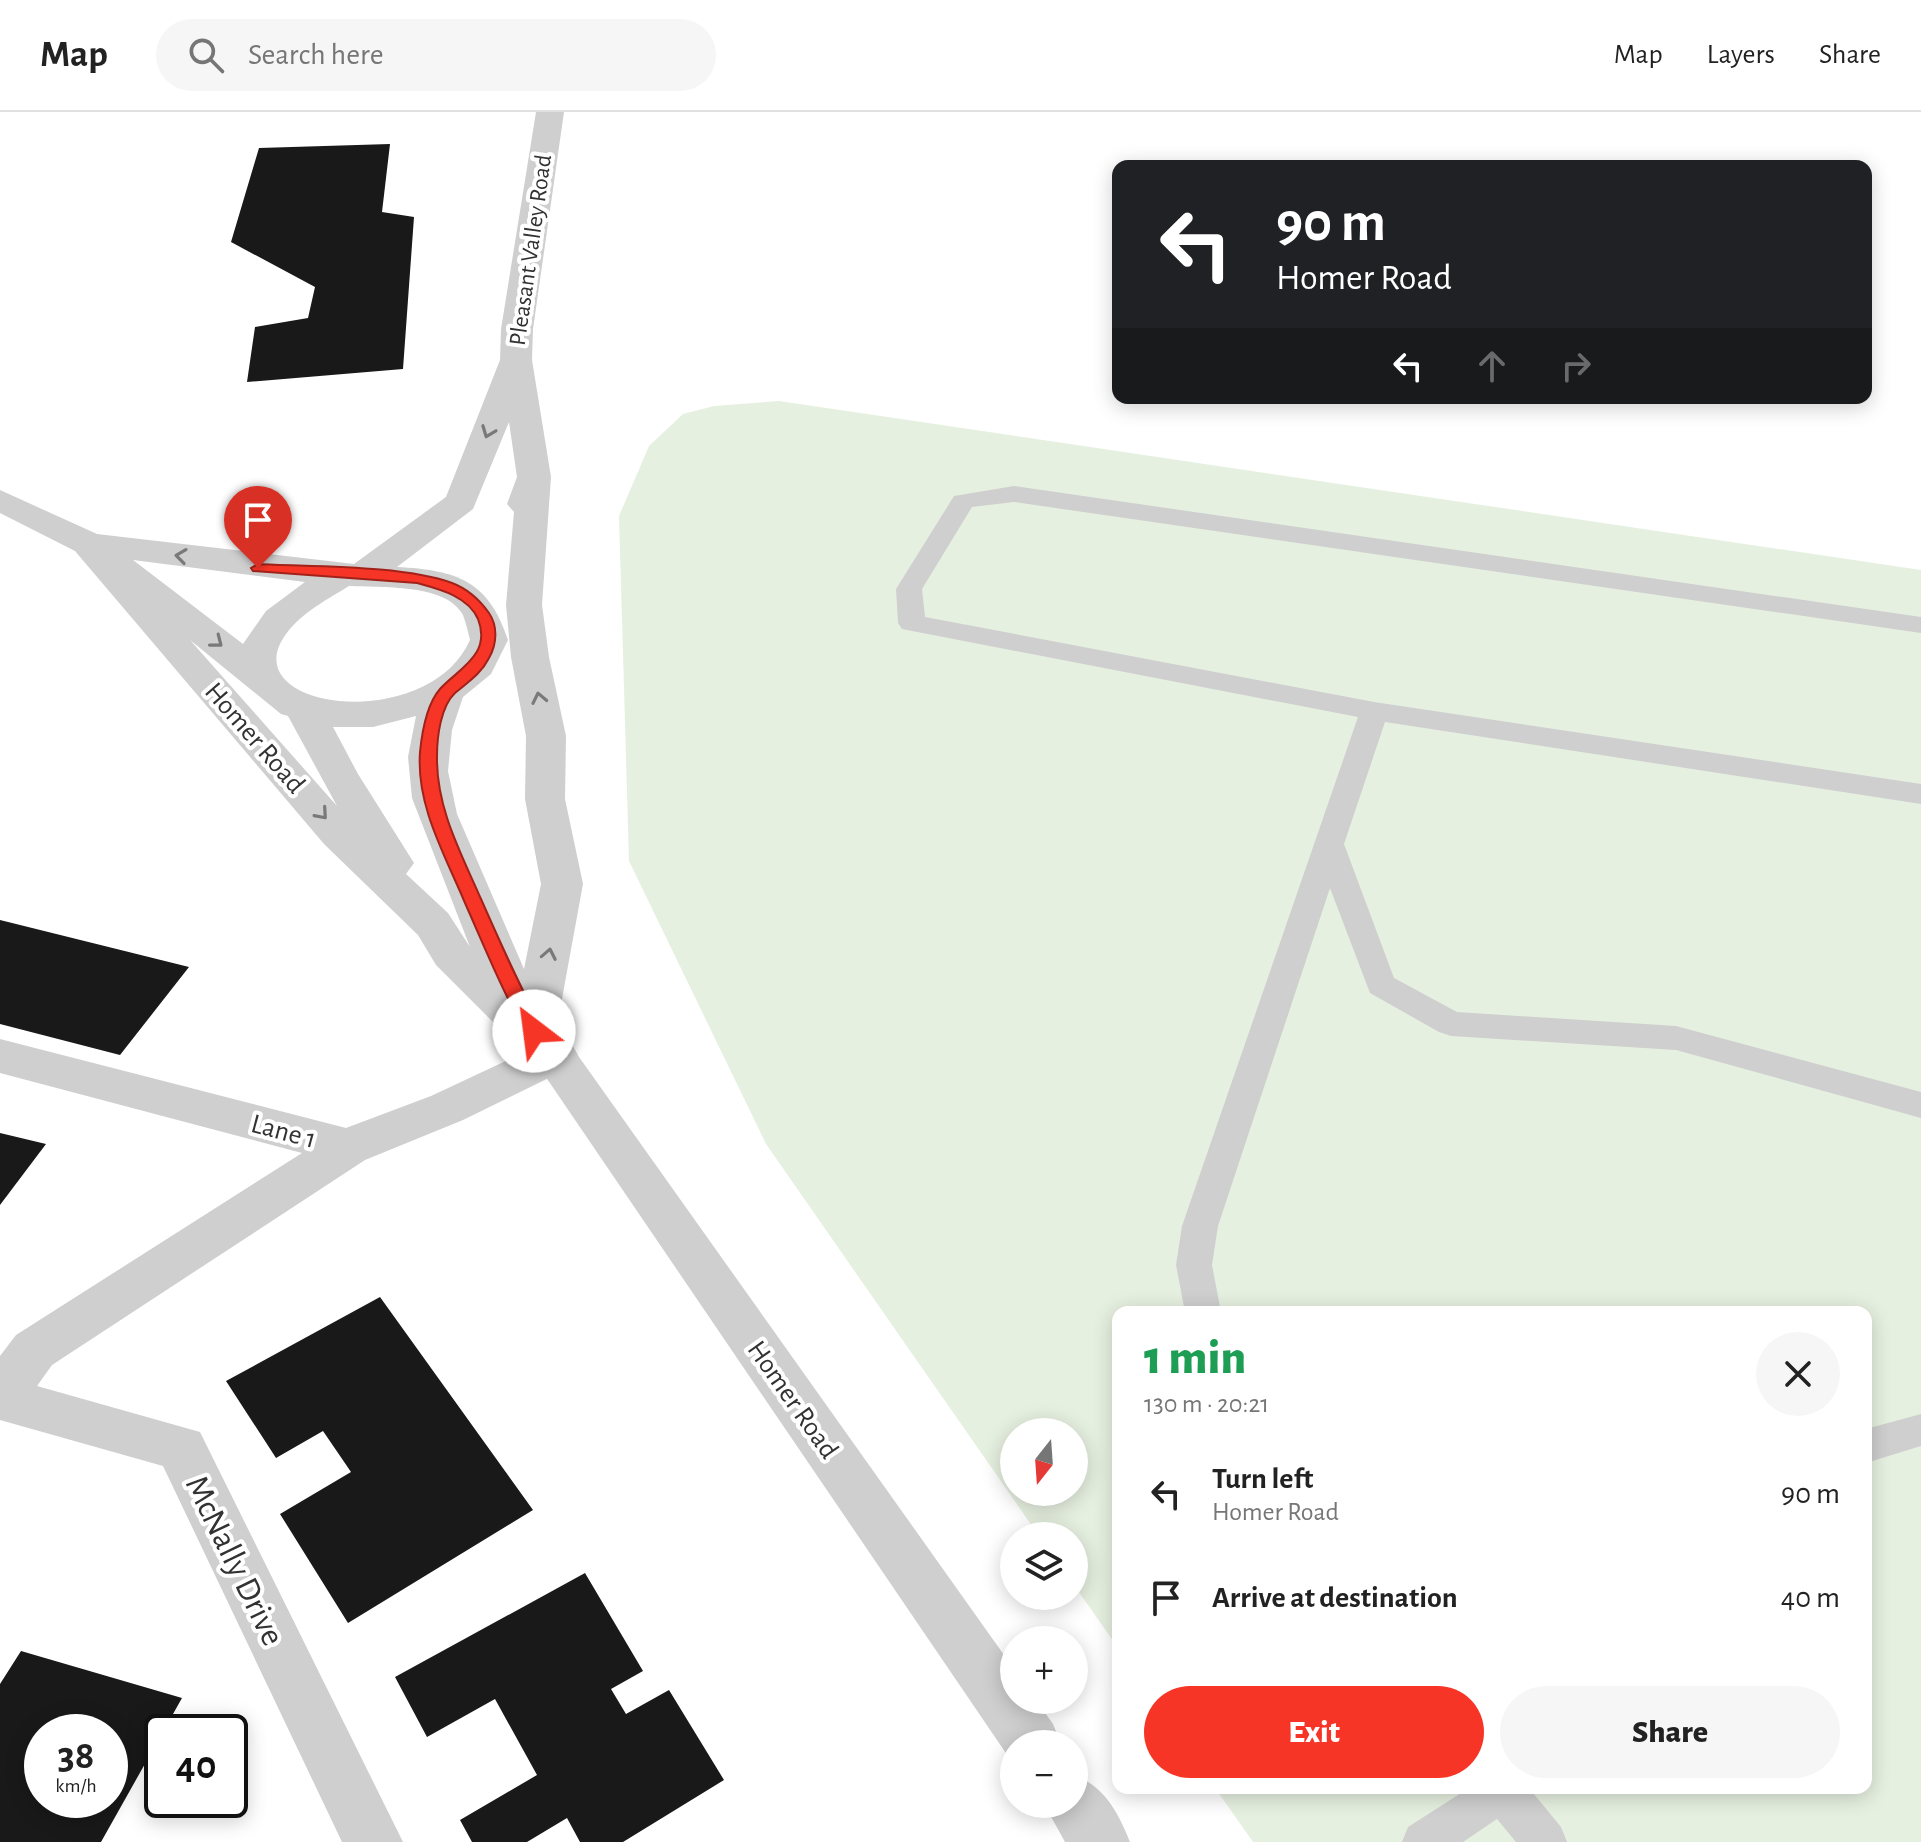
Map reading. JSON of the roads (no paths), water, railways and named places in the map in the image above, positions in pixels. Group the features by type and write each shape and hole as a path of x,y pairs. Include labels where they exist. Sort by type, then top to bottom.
{"street":[{"name":"Pleasant Valley Road","path":"485,619 534,477 516,360 517,329 550,112"},
{"name":"Homer Road","path":"263,678 258,658 264,637 280,617 461,502 516,360"},
{"path":"534,477 524,605 530,657 546,736 545,799 562,884 544,1043"},
{"name":"Homer Road","path":"0,500 88,543 263,678 272,691 304,709 338,716 376,715 414,707 446,692 468,675 483,657 488,637 485,619 472,600 448,587 417,579 258,568 88,543"},
{"name":"Homer Road","path":"88,543 339,834 433,924"},
{"name":"Homer Road","path":"446,692 435,713 428,753 431,796 443,832 514,997 1022,1730"},
{"name":"Homer Road","path":"304,709 338,774 451,954 544,1043"},
{"name":"Lane 1","path":"0,1056 348,1147 447,1108 544,1043"},
{"name":"McNally Drive","path":"348,1147 34,1350 0,1397 181,1448 373,1842"},
{"path":"1084,1818 1100,1842"}],"lane":[{"path":"1921,625 1014,494 963,501 909,589 912,623 1374,711 1921,794"},
{"path":"1202,1306 1194,1265 1200,1226 1374,711"},
{"path":"1329,844 1381,985 1451,1024 1676,1038 1921,1105"},
{"path":"1872,1444 1921,1430"},
{"path":"1424,1842 1496,1794"},
{"path":"1507,1794 1545,1842"}]}
